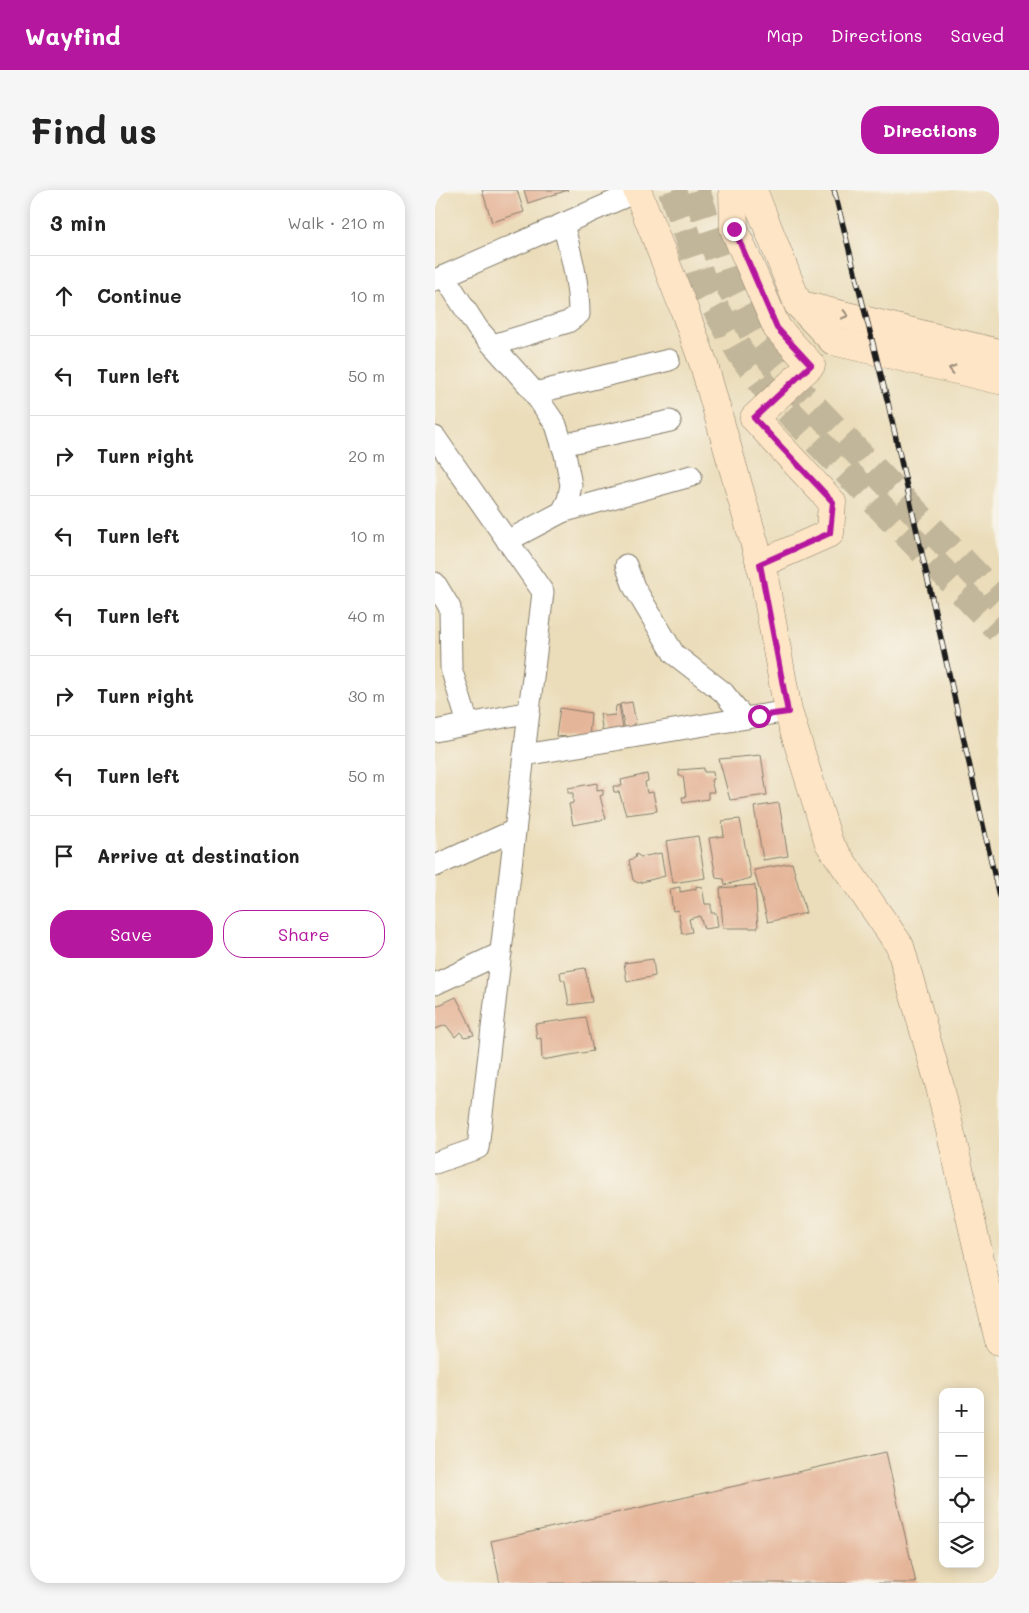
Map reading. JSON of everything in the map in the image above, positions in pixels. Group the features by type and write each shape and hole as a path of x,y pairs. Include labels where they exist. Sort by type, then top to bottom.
{"street":[{"path":"733,190 734,229 777,328 811,365 754,418 833,502 830,533 760,564"},
{"path":"753,190 798,304 833,341 999,380"},
{"path":"562,512 569,500 571,485 556,425 535,393 478,329 440,278 638,191 684,308 703,365 760,564 788,712 829,843 900,946 940,1087 999,1341"},
{"path":"493,344 569,322 579,314 579,293 563,224"},
{"path":"798,304 999,353"},
{"path":"535,393 669,360"},
{"path":"562,445 670,421"},
{"path":"435,437 543,592 478,1148 435,1163"},
{"path":"507,541 562,512 691,476"},
{"path":"626,565 634,587 674,654 723,692 745,718"},
{"path":"435,583 450,608 451,668 468,724"},
{"path":"435,731 529,712"},
{"path":"524,755 788,712"},
{"path":"435,866 515,830"},
{"path":"435,984 501,953"}],"building":[{"path":"482,190 517,190 524,212 492,222"},
{"path":"524,190 568,190 528,203"},
{"path":"632,702 636,723 633,724 633,729 625,730 620,704"},
{"path":"619,705 623,729 603,735 600,713 605,716 615,715 616,706"},
{"path":"560,708 591,713 589,739 556,736"},
{"path":"761,755 767,795 730,800 719,759"},
{"path":"704,768 704,772 713,772 714,779 711,780 714,792 708,792 708,799 683,803 682,797 686,797 683,776 679,776 679,770"},
{"path":"647,774 648,781 645,782 647,793 653,792 657,811 626,815 619,792 614,792 613,786 622,786 621,780"},
{"path":"597,783 597,790 603,789 603,795 600,796 606,819 573,825 569,804 573,803 573,793 568,793 568,788"},
{"path":"779,803 788,856 763,860 754,807"},
{"path":"740,819 751,878 725,885 724,879 716,878 709,838 724,836 722,821"},
{"path":"698,836 705,878 673,883 666,841"},
{"path":"661,853 665,876 638,883 633,880 629,860 635,858 636,854 641,857"},
{"path":"792,863 806,913 768,922 754,870"},
{"path":"755,885 758,928 723,928 720,888"},
{"path":"696,886 702,887 705,904 711,904 711,913 716,913 718,927 704,929 700,916 689,919 692,932 682,934 678,910 673,911 670,889 680,887 680,892 696,889"},
{"path":"653,959 655,976 627,982 624,963"},
{"path":"585,968 592,1002 569,1005 565,981 561,979 560,972"},
{"path":"456,997 474,1035 464,1037 460,1032 455,1037 446,1025 435,1029 435,1007"},
{"path":"586,1017 593,1051 542,1060 541,1038 537,1039 535,1024"},
{"path":"886,1452 916,1583 500,1583 491,1541"}],"tunnel":[{"path":"672,190 705,289 740,352 766,388 999,630"},
{"path":"696,190 725,277 757,342 785,377 999,599"}],"railway":[{"path":"834,190 888,403 999,896"}],"route":[{"path":"734,229 777,328 811,365 754,418 833,502 830,533 760,564 764,577 788,712 759,716"}]}
